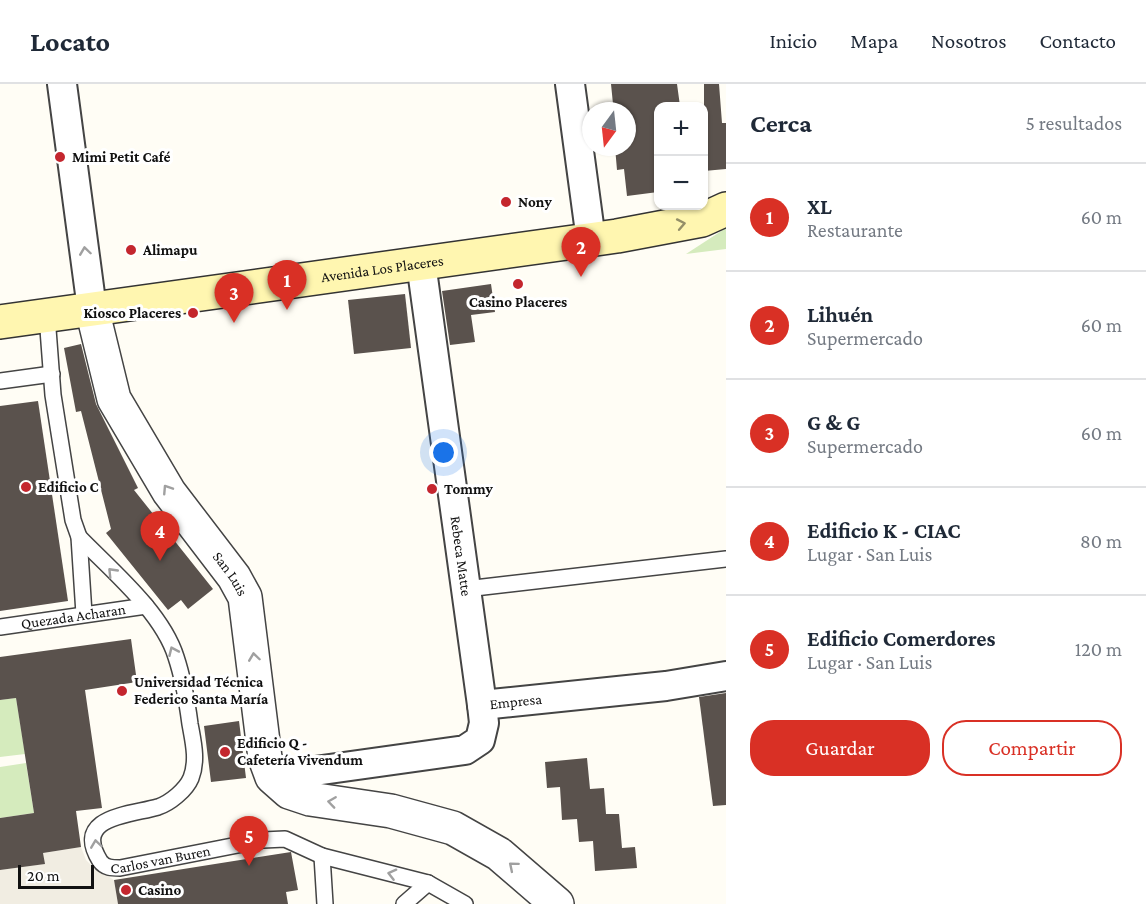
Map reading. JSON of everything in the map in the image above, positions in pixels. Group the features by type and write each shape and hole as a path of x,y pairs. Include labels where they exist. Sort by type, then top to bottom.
{"main road":[{"name":"Avenida Los Placeres","path":"0,322 591,240 702,220 726,209"}],"street":[{"name":"San Luis","path":"62,84 92,309 114,399 169,492 234,578 245,597 265,758 272,777"},
{"path":"570,84 591,240"},
{"name":"Rebeca Matte","path":"421,263 482,705"},
{"name":"Empresa","path":"272,777 465,750 480,740 484,723 482,705 666,686 726,676"},
{"path":"272,777 289,792 310,799 391,811 453,828 499,854 557,904"}],"lane":[{"path":"47,316 53,395 71,508 79,537 84,614"},
{"path":"0,381 52,374"},
{"path":"79,537 146,606"},
{"path":"466,589 726,559"},
{"name":"Quezada Acharan","path":"0,627 146,606"},
{"name":"Carlos van Buren","path":"146,606 162,628 176,655 188,705 195,757 191,779 170,801 107,819 98,825 94,833 93,845 102,864 110,868 120,868 263,840 285,839 322,856 428,883 465,904"},
{"path":"322,856 325,904"},
{"path":"404,904 428,883"}],"green space":[{"path":"726,228 726,249 686,254"},
{"path":"16,698 25,754 0,757 0,700"},
{"path":"26,763 34,813 0,818 0,767"}],"shaded area":[{"path":"81,847 86,860 92,866 114,880 118,904 0,904 0,870 44,864 43,853"}],"building":[{"path":"611,84 677,84 679,102 654,102 654,193 627,196 624,169 617,170 616,156 636,156 636,102 613,102"},
{"path":"704,84 719,84 722,123 726,123 726,169 708,171 708,102 704,102"},
{"path":"491,284 495,312 471,315 475,342 450,345 442,291"},
{"path":"405,294 411,348 354,354 348,300"},
{"path":"81,344 96,404 138,488 134,490 213,589 188,609 181,600 168,610 106,533 111,529 81,411 76,412 64,348"},
{"name":"Edificio C","path":"38,401 68,601 0,611 0,406"},
{"path":"131,639 137,682 85,690 102,808 76,811 81,847 43,853 45,864 0,870 0,818 34,813 16,698 0,700 0,657"},
{"path":"726,693 726,805 713,806 699,697"},
{"name":"Edificio Q - Cafetería Vivendum","path":"239,721 246,778 211,782 204,726"},
{"path":"587,758 590,789 604,788 606,814 619,814 622,848 635,847 637,868 595,871 593,841 579,842 577,819 562,820 560,787 547,788 545,762"},
{"path":"291,852 298,890 286,892 288,904 118,904 114,880"}],"place":[{"name":"Mimi Petit Café","path":"60,157"},
{"name":"Nony","path":"506,202"},
{"name":"Alimapu","path":"131,250"},
{"name":"Lihuén","path":"581,277"},
{"name":"Casino Placeres","path":"518,284"},
{"name":"XL","path":"287,310"},
{"name":"Kiosco Placeres","path":"193,313"},
{"name":"G & G","path":"234,323"},
{"name":"Edificio C","path":"26,487"},
{"name":"Tommy","path":"432,489"},
{"name":"Edificio K - CIAC","path":"160,561"},
{"name":"Universidad Técnica Federico Santa María","path":"122,691"},
{"name":"Edificio Q - Cafetería Vivendum","path":"225,752"},
{"name":"Edificio Comerdores","path":"249,866"},
{"name":"Casino","path":"126,890"}]}
